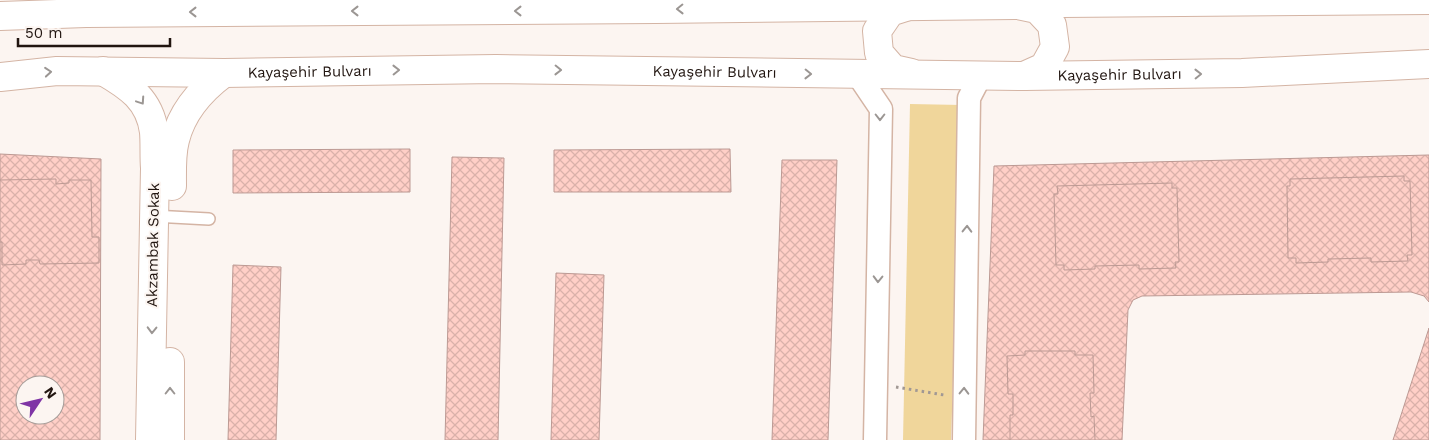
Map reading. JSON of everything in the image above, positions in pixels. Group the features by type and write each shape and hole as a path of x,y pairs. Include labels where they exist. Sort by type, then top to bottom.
{"main road":[{"path":"0,16 157,6 646,10 1015,5 1062,1 1429,0"},
{"path":"1015,5 1037,9 1052,25 1055,47 1044,67 1024,76"},
{"path":"911,6 890,12 877,31 879,52 893,69 915,74"},
{"name":"Kayaşehir Bulvarı","path":"0,77 56,71 224,73 496,69 1024,76 1242,73 1429,64"},
{"name":"Akzambak Sokak","path":"103,71 124,84 140,98 150,116 154,132 154,168 162,216 170,440"},
{"name":"Akzambak Sokak","path":"150,440 162,216 174,139 189,106 214,80 224,73"}],"street":[{"path":"858,75 881,109 875,440"},
{"path":"964,440 970,98 981,75"}],"lane":[{"path":"162,216 210,219"}],"path":[{"path":"876,384 964,398"}],"shaded area":[{"path":"910,104 962,105 951,440 903,440"}],"building":[{"path":"410,149 410,192 233,193 233,150"},
{"path":"730,149 731,192 554,192 554,150"},
{"path":"0,154 101,159 100,440 0,440"},
{"path":"1429,155 1429,302 1424,296 1411,292 1142,296 1133,300 1128,310 1122,440 983,440 994,166"},
{"path":"452,157 504,158 498,440 445,440"},
{"path":"782,160 837,160 828,440 772,440"},
{"path":"1404,176 1404,181 1410,181 1412,255 1407,255 1408,261 1371,262 1371,258 1328,259 1328,262 1296,263 1296,258 1288,258 1287,186 1290,186 1290,179"},
{"path":"56,179 56,184 69,183 69,180 91,180 92,237 99,237 99,263 40,264 39,260 26,260 26,264 2,265 0,180"},
{"path":"1172,183 1172,188 1177,188 1179,262 1175,262 1176,268 1139,269 1139,265 1095,266 1095,269 1064,270 1064,265 1056,265 1054,194 1058,194 1057,186"},
{"path":"233,265 281,267 276,440 228,440"},
{"path":"556,273 604,275 599,440 551,440"},
{"path":"1429,328 1429,440 1393,440"},
{"path":"1025,351 1075,351 1075,355 1093,355 1094,393 1090,393 1091,417 1094,416 1095,440 1010,440 1010,415 1013,415 1013,394 1008,394 1007,356 1025,355"}]}
